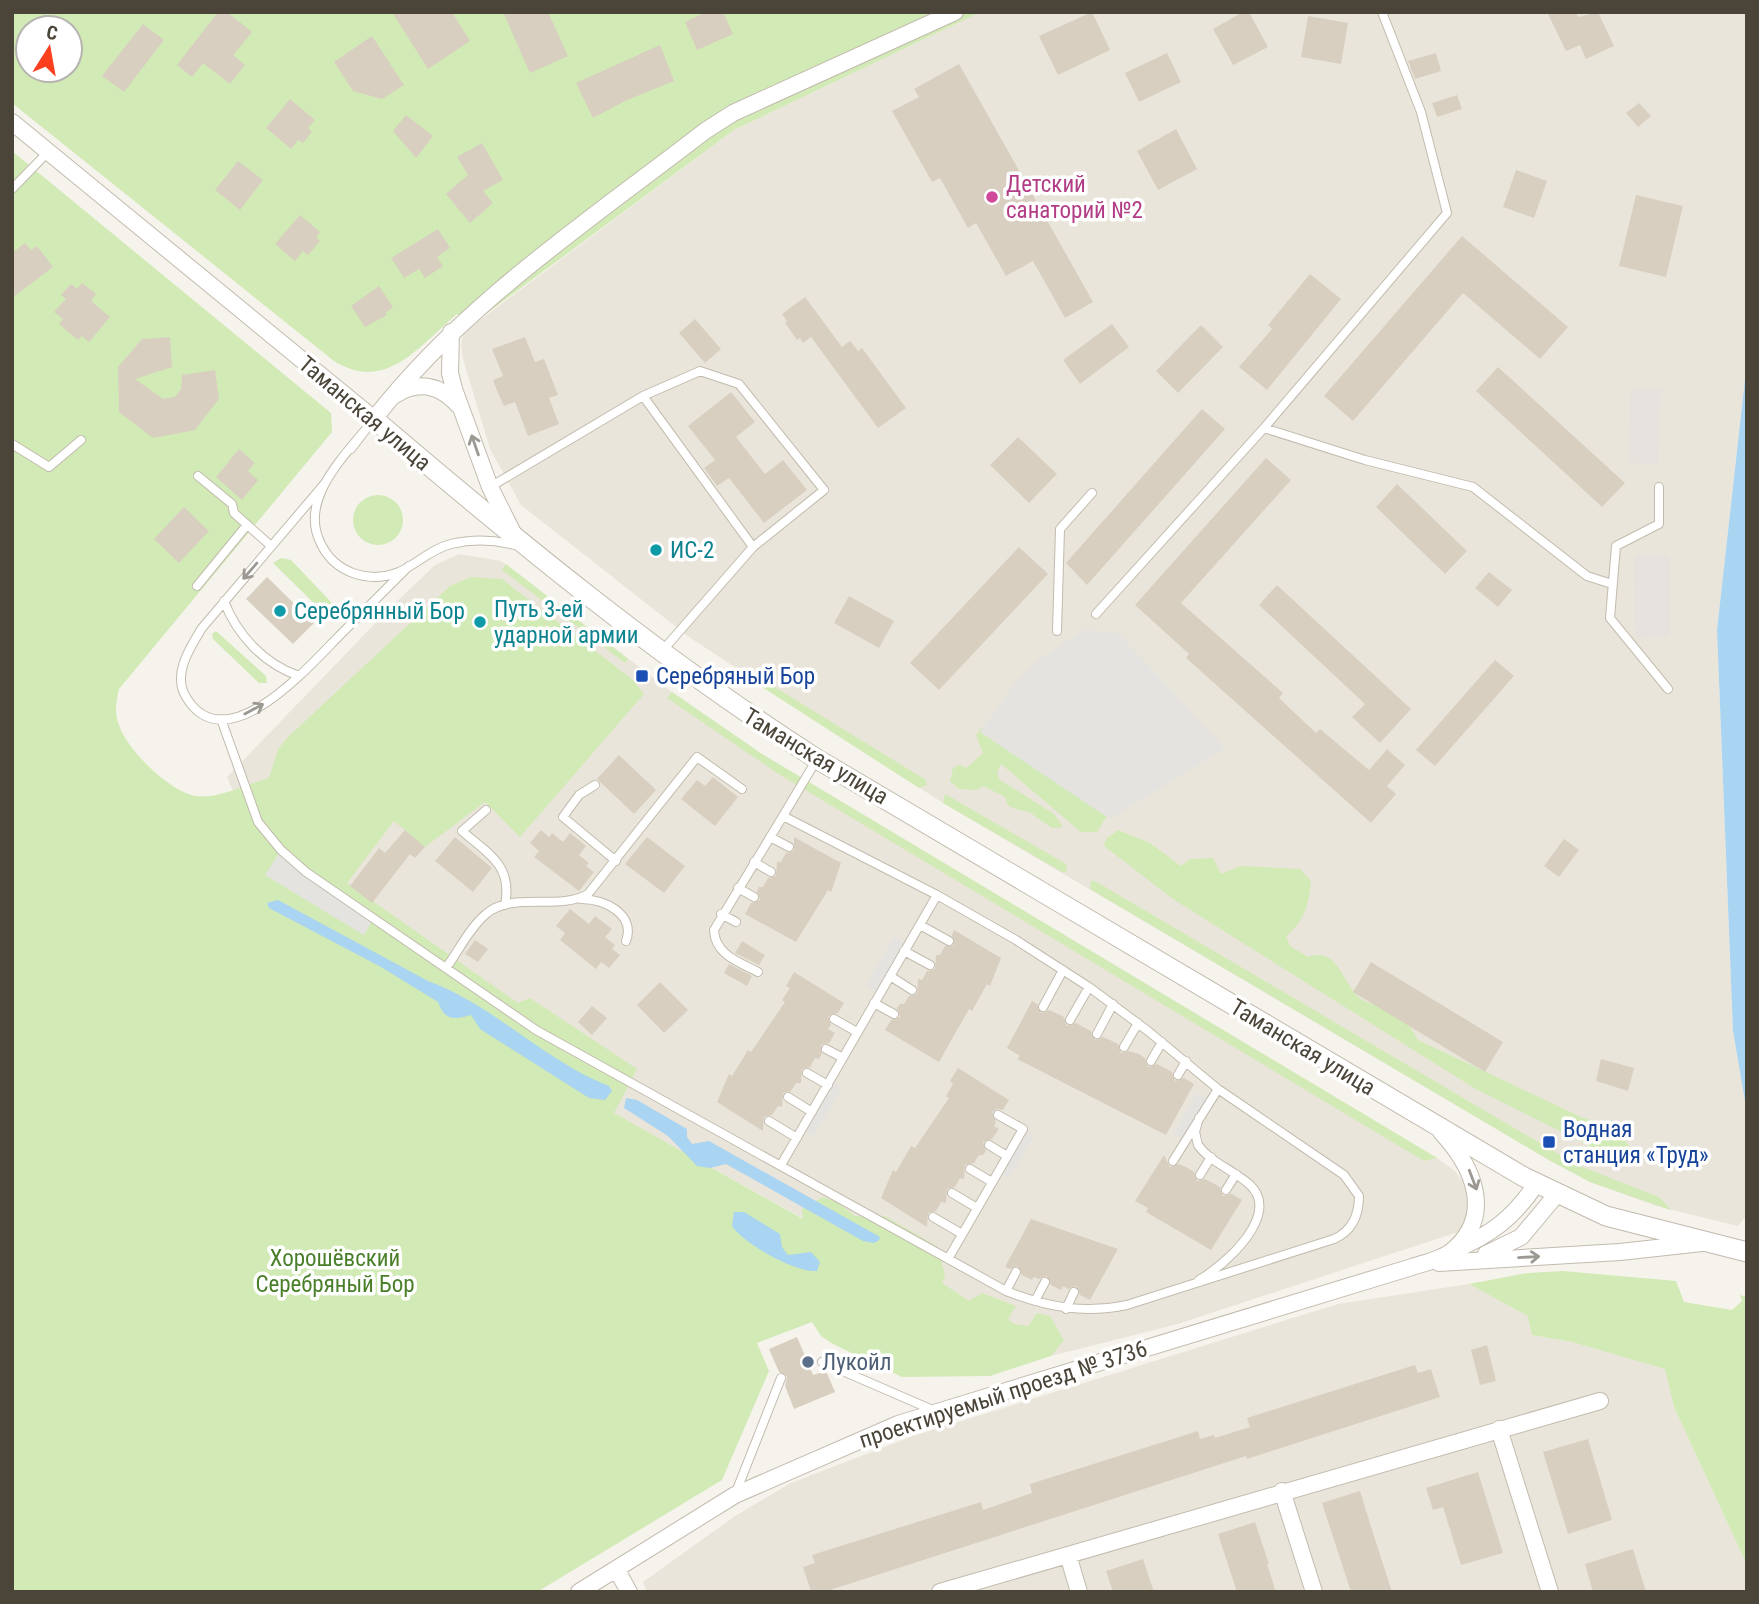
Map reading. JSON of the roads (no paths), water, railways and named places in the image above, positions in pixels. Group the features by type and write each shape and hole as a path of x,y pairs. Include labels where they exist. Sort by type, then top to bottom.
{"street":[{"path":"374,419 410,373 451,332 576,231 733,113 955,12"},
{"name":"Таманская улица","path":"12,122 374,419 527,549 731,704 817,759 1536,1184 1606,1216 1707,1244 1747,1252"},
{"path":"451,332 450,373 460,406 502,517 527,549"},
{"path":"391,397 404,389 433,386 447,393 460,406"},
{"path":"464,495 489,487"},
{"path":"1434,1125 1455,1147 1477,1189 1477,1208 1473,1223 1454,1256"},
{"path":"1454,1256 1506,1222 1521,1207 1536,1184"},
{"path":"1454,1256 1502,1249 1521,1237 1557,1194"},
{"path":"1454,1256 1620,1252 1707,1244"},
{"name":"проектируемый проезд № 3736","path":"579,1592 736,1495 898,1424 1454,1256"},
{"path":"940,1592 1600,1401"},
{"path":"1499,1429 1550,1592"},
{"path":"1282,1492 1314,1592"},
{"path":"1068,1555 1079,1592"},
{"path":"617,1570 629,1592"}],"lane":[{"path":"1096,614 1264,428 1447,213 1421,111 1382,12"},
{"path":"12,189 48,152"},
{"path":"489,487 643,396 701,371 739,384 824,490 752,547 661,653"},
{"path":"643,396 752,547"},
{"path":"351,449 374,419"},
{"path":"374,419 326,482 224,601 190,647 181,680 185,695 192,705 204,714 221,719 256,710 299,676 409,566"},
{"path":"1264,428 1365,460 1473,487 1587,576 1612,584"},
{"path":"12,444 49,467 81,440"},
{"path":"198,476 232,504 234,513 271,546"},
{"path":"326,482 317,499 314,522 319,542 332,561 352,574 389,575 436,550 463,542 498,542 527,549"},
{"path":"1659,487 1659,524 1616,546 1610,618 1668,689"},
{"path":"1058,631 1060,529 1092,492"},
{"path":"197,586 247,525"},
{"path":"224,601 229,614 254,647 283,670 299,676"},
{"path":"221,719 258,822 281,849 306,872 536,1030 1006,1290 1066,1309 1095,1311 1187,1286 1334,1239 1346,1232 1358,1212 1359,1196 1344,1175 1218,1089 1114,1004 1063,970 937,895 783,816"},
{"path":"575,899 593,889 697,757 742,789"},
{"path":"758,972 718,947 714,930 721,914 817,759"},
{"path":"595,785 579,795 563,817 616,861"},
{"path":"486,810 462,831 504,871 508,883 505,905"},
{"path":"770,836 789,848"},
{"path":"754,862 771,872"},
{"path":"738,888 754,897"},
{"path":"782,1165 937,895"},
{"path":"446,968 486,914 505,905 575,899 599,900 611,906 626,924 626,941"},
{"path":"721,914 736,922"},
{"path":"920,925 948,941"},
{"path":"904,951 930,965"},
{"path":"1042,1007 1063,970"},
{"path":"890,976 912,990"},
{"path":"1070,1020 1088,987"},
{"path":"874,1003 894,1014"},
{"path":"1097,1034 1114,1004"},
{"path":"834,1019 857,1032"},
{"path":"1124,1047 1138,1023"},
{"path":"1151,1061 1161,1042"},
{"path":"825,1049 843,1058"},
{"path":"1178,1075 1186,1061"},
{"path":"807,1073 828,1085"},
{"path":"1173,1161 1218,1089"},
{"path":"788,1097 812,1112"},
{"path":"948,1259 1023,1129 998,1115"},
{"path":"1187,1286 1221,1265 1256,1220 1261,1205 1259,1196 1236,1174 1211,1157 1196,1140 1199,1118"},
{"path":"769,1121 797,1138"},
{"path":"989,1145 1007,1156"},
{"path":"1200,1175 1211,1157"},
{"path":"970,1169 992,1182"},
{"path":"1226,1190 1236,1174"},
{"path":"951,1193 977,1208"},
{"path":"933,1217 962,1234"},
{"path":"1006,1290 1016,1272"},
{"path":"1035,1301 1045,1282"},
{"path":"1066,1309 1074,1292"},
{"path":"822,1362 938,1412"},
{"path":"736,1495 781,1378"}],"water":[{"path":"1747,361 1747,1113 1733,1031 1717,630"},
{"path":"278,900 475,1004 563,1062 609,1086 612,1091 605,1100 589,1098 480,1029 471,1015 460,1018 447,1016 438,1002 381,967 269,908 267,903"},
{"path":"626,1098 637,1100 687,1129 687,1137 692,1144 709,1141 880,1237 879,1240 874,1243 863,1241 726,1164 710,1168 697,1166 668,1136 624,1108"},
{"path":"734,1212 744,1212 780,1234 782,1247 788,1255 811,1252 820,1262 817,1271 783,1262 747,1240 732,1226"}],"place":[{"name":"Детский санаторий №2","path":"992,197"},
{"name":"ИС-2","path":"656,550"},
{"name":"Серебрянный Бор","path":"280,611"},
{"name":"Путь 3-ей ударной армии","path":"480,622"},
{"name":"Серебряный Бор","path":"642,676"},
{"name":"Водная станция «Труд»","path":"1549,1142"},
{"name":"Лукойл","path":"808,1362"}],"park label":[{"name":"Хорошёвский Серебряный Бор","path":"335,1271"}]}
